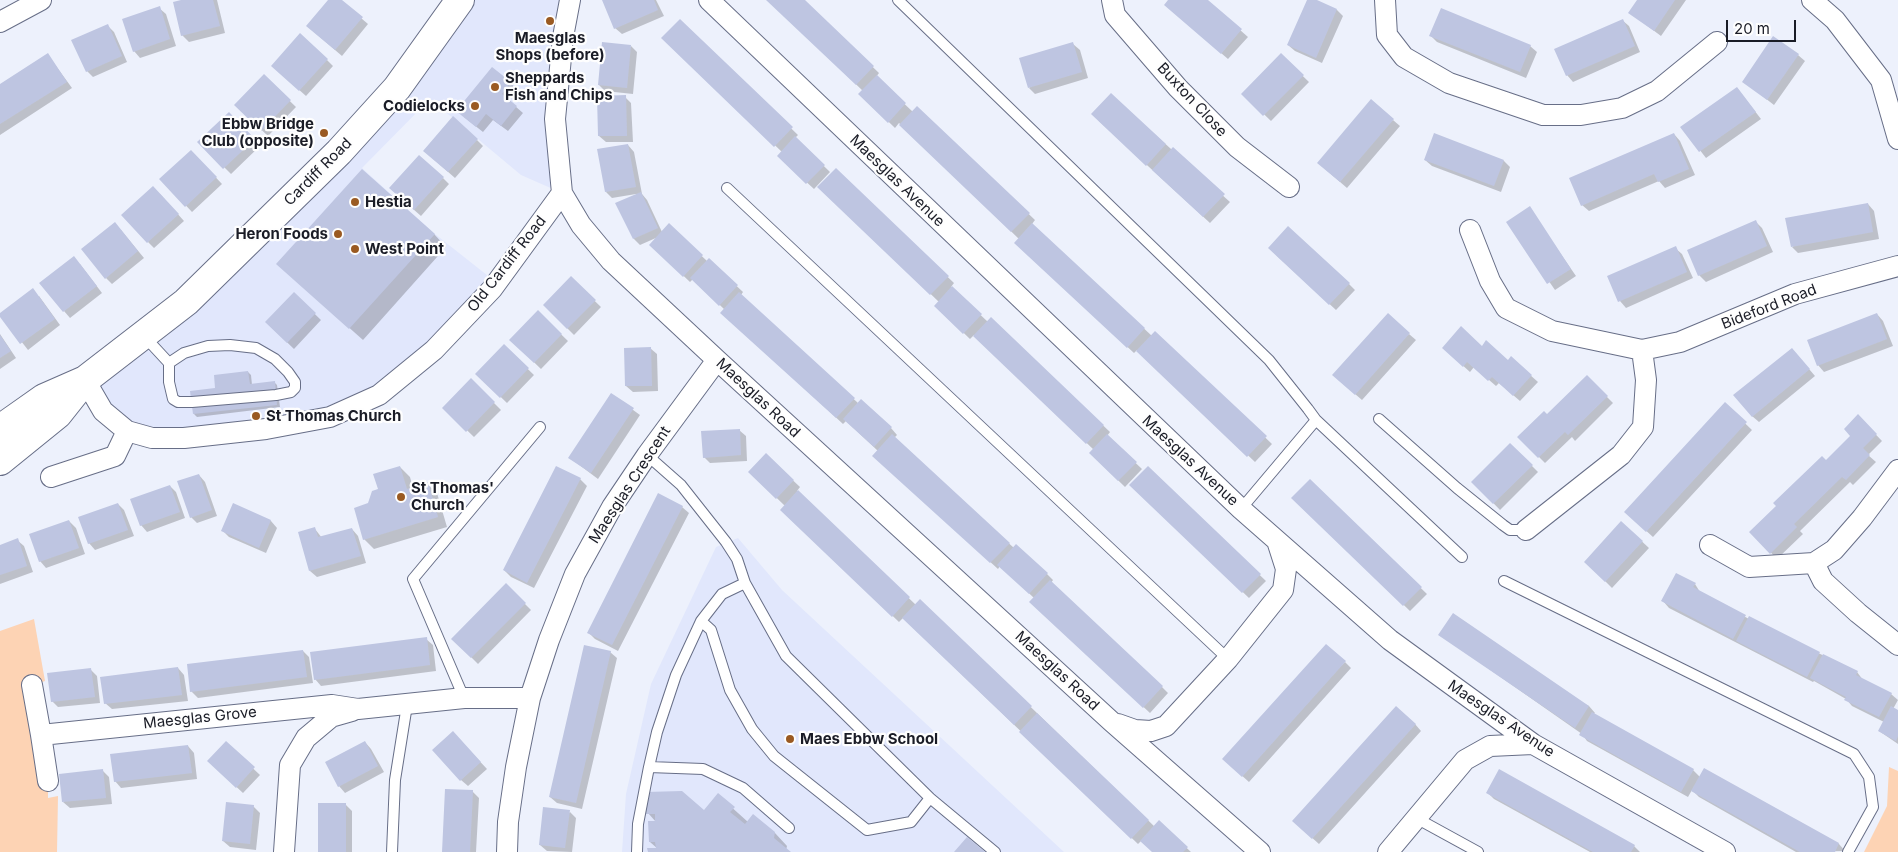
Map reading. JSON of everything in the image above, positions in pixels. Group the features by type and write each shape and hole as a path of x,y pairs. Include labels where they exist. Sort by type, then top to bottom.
{"main road":[{"name":"Cardiff Road","path":"0,461 58,414 85,380 186,302 339,152 396,88 460,0"},
{"name":"Cardiff Road","path":"0,429 44,398 85,380"}],"street":[{"path":"0,22 41,0"},
{"name":"Maesglas Road","path":"570,0 562,37 556,119 562,193 581,225 611,261 717,360 1112,722 1260,852"},
{"name":"Maesglas Avenue","path":"709,0 1278,544 1390,640 1533,744 1725,852"},
{"name":"Buxton Close","path":"1112,0 1115,15 1178,88 1237,147 1289,187"},
{"path":"1385,0 1387,34 1404,57 1449,83 1543,115 1581,115 1622,108 1657,91 1717,42"},
{"path":"1812,0 1835,20 1881,80 1898,140"},
{"name":"Old Cardiff Road","path":"85,380 103,411 127,431 152,438 184,438 266,429 330,417 379,395 434,350 492,289 562,193"},
{"name":"Bideford Road","path":"1470,230 1490,281 1506,308 1552,331 1642,350 1680,342 1795,294 1898,266"},
{"path":"1526,530 1621,455 1643,427 1646,380 1642,350"},
{"name":"Maesglas Crescent","path":"507,852 508,822 516,767 530,698 549,640 575,574 612,507 647,455 717,360"},
{"path":"51,477 115,456 127,431"},
{"path":"1710,545 1749,567 1814,563 1840,544 1898,470"},
{"name":"Maesglas Road","path":"1112,722 1135,730 1151,731 1166,726 1228,659 1283,590 1286,569 1278,544"},
{"path":"1814,563 1823,581 1858,613 1898,645"},
{"path":"32,685 48,781"},
{"name":"Maesglas Grove","path":"284,852 290,765 306,738 331,717 358,709 464,698 530,698"},
{"name":"Maesglas Grove","path":"41,735 332,705 358,709"},
{"path":"1388,852 1466,760 1490,746 1533,744"}],"lane":[{"path":"898,0 1269,360 1316,420 1462,558"},
{"path":"727,188 1228,659"},
{"path":"143,335 169,363 170,391 173,399 178,402 276,394 291,392 296,388 295,382 288,372 275,359 256,348 208,346 184,353 169,363"},
{"path":"1379,419 1502,525 1510,530 1526,530"},
{"path":"1241,509 1316,420"},
{"path":"464,698 413,579 540,427"},
{"path":"647,455 681,485 726,542 737,559 745,583 786,656 930,798 995,852"},
{"path":"1504,581 1854,754 1869,777 1873,807 1848,852"},
{"path":"637,852 638,824 649,767 657,732 676,675 701,621 722,594 745,583"},
{"path":"701,621 711,630 730,690 752,729 774,756 867,830 911,822 930,798"},
{"path":"392,852 395,780 407,705"},
{"path":"649,767 703,769 743,788 789,828"},
{"path":"1416,818 1478,852"}],"shaded area":[{"path":"460,0 570,0 562,193 521,175 430,99 362,168 435,234 497,283 379,395 266,429 127,431 85,380 186,302"},
{"name":"Maes Ebbw School","path":"738,538 782,590 1064,852 622,852 626,794 651,684 716,547"},
{"path":"34,619 45,681 33,685 48,781 48,798 58,796 57,852 0,852 0,631"},
{"path":"1889,767 1898,771 1898,852 1864,852 1887,806"}],"building":[{"path":"181,0 213,0 220,26 181,36 173,2"},
{"path":"328,0 342,0 363,17 335,50 306,26"},
{"path":"602,0 654,0 658,10 614,29"},
{"path":"766,0 805,0 874,66 856,85"},
{"path":"1168,0 1208,0 1242,29 1221,54 1164,5"},
{"path":"1307,0 1317,0 1337,9 1316,58 1287,45"},
{"path":"1637,0 1675,0 1654,31 1628,13"},
{"path":"160,6 170,39 133,52 122,19"},
{"path":"1441,8 1531,45 1520,72 1429,36"},
{"path":"680,19 793,127 774,147 661,38"},
{"path":"1623,19 1635,46 1566,76 1554,49"},
{"path":"108,24 122,56 86,72 71,40"},
{"path":"300,33 328,59 299,91 271,66"},
{"path":"1773,36 1799,54 1767,100 1742,82"},
{"path":"602,42 631,45 627,88 598,85"},
{"path":"1073,42 1082,72 1028,88 1019,58"},
{"path":"48,53 67,82 0,124 0,84"},
{"path":"1281,53 1304,75 1263,116 1241,94"},
{"path":"492,67 511,82 502,94 517,106 501,126 486,114 476,127 456,111"},
{"path":"264,74 291,100 261,131 234,105"},
{"path":"877,75 906,103 888,123 858,94"},
{"path":"1737,87 1756,112 1699,152 1680,127"},
{"path":"1111,93 1166,144 1146,166 1091,114"},
{"path":"626,95 627,136 598,136 597,96"},
{"path":"1371,99 1394,119 1340,182 1317,163"},
{"path":"917,106 1030,213 1011,232 899,125"},
{"path":"229,112 255,139 223,169 197,142"},
{"path":"453,116 478,139 448,172 423,151"},
{"path":"1434,133 1504,160 1494,186 1424,160"},
{"path":"1674,133 1689,169 1658,182 1654,174 1581,206 1569,178"},
{"path":"795,136 825,165 806,184 777,156"},
{"path":"628,144 636,187 605,192 597,149"},
{"path":"1173,147 1225,194 1203,217 1152,170"},
{"path":"191,150 217,177 185,207 159,179"},
{"path":"419,155 444,177 414,210 389,188"},
{"path":"836,168 949,276 930,295 817,187"},
{"name":"West Point","path":"362,169 435,234 349,329 276,264"},
{"path":"153,186 179,214 147,243 121,215"},
{"path":"641,192 658,228 633,239 615,203"},
{"path":"1868,203 1873,232 1791,247 1785,218"},
{"path":"1530,206 1571,269 1547,284 1506,222"},
{"path":"1756,220 1767,246 1698,276 1687,250"},
{"path":"115,222 138,251 105,279 81,249"},
{"path":"669,223 703,255 683,277 649,245"},
{"path":"1032,223 1145,328 1127,348 1014,243"},
{"path":"1288,226 1350,283 1329,305 1268,248"},
{"path":"1676,246 1687,272 1618,302 1607,276"},
{"path":"74,256 97,286 63,312 39,283"},
{"path":"709,258 738,285 719,306 690,278"},
{"path":"571,276 596,300 567,329 543,305"},
{"path":"952,286 982,314 963,334 934,306"},
{"path":"33,288 55,319 20,344 0,317 0,313"},
{"path":"294,292 316,313 287,343 265,322"},
{"path":"739,292 855,398 836,418 720,313"},
{"path":"538,310 562,334 534,363 509,340"},
{"path":"1388,313 1410,333 1355,395 1332,375"},
{"path":"1877,313 1887,339 1817,366 1807,340"},
{"path":"991,317 1104,425 1086,444 973,336"},
{"path":"1461,326 1482,346 1486,340 1508,360 1511,356 1532,375 1513,396 1492,377 1488,381 1467,362 1463,367 1442,348"},
{"path":"1155,331 1267,436 1247,457 1136,351"},
{"path":"0,335 11,351 0,358"},
{"path":"504,344 529,368 500,398 475,374"},
{"path":"651,347 652,386 625,386 624,348"},
{"path":"1792,348 1810,369 1752,417 1733,395"},
{"path":"248,371 250,384 275,381 277,405 193,414 190,391 215,388 214,375"},
{"path":"1587,375 1608,396 1568,435 1565,432 1538,458 1517,437 1544,411 1547,414"},
{"path":"471,378 495,402 466,432 442,408"},
{"path":"611,393 634,408 591,473 568,458"},
{"path":"861,399 892,427 874,447 843,419"},
{"path":"1725,402 1747,422 1646,532 1624,512"},
{"path":"1858,414 1877,434 1863,448 1870,455 1846,480 1842,477 1794,524 1797,527 1770,554 1749,532 1776,506 1773,503 1822,456 1826,460 1850,436 1844,429"},
{"path":"740,429 741,455 703,458 701,431"},
{"path":"892,434 1010,543 990,563 872,456"},
{"path":"1107,434 1137,462 1118,481 1089,453"},
{"path":"1510,443 1533,465 1493,504 1471,482"},
{"path":"766,453 794,480 776,499 748,472"},
{"name":"St Thomas' Church","path":"400,466 407,489 428,482 438,517 363,540 354,508 368,503 372,491 378,489 373,474"},
{"path":"556,466 581,478 527,583 503,570"},
{"path":"1148,466 1261,574 1242,593 1129,485"},
{"path":"199,474 212,510 190,518 177,481"},
{"path":"1310,479 1422,587 1403,606 1291,498"},
{"path":"170,485 180,512 140,526 130,499"},
{"path":"798,490 910,597 892,617 780,510"},
{"path":"658,493 683,506 612,645 587,633"},
{"path":"118,503 128,530 88,544 78,517"},
{"path":"233,503 271,520 259,548 221,531"},
{"path":"69,520 79,548 39,562 29,534"},
{"path":"1621,521 1643,541 1605,582 1584,562"},
{"path":"315,527 318,537 352,528 361,556 309,571 298,532"},
{"path":"18,538 27,566 0,575 0,545"},
{"path":"1016,544 1048,573 1029,594 997,565"},
{"path":"1676,573 1696,583 1693,587 1746,615 1733,639 1661,601"},
{"path":"1050,580 1163,686 1143,708 1029,602"},
{"path":"506,583 526,603 471,658 451,639"},
{"path":"920,599 1032,706 1014,725 902,618"},
{"path":"1453,613 1589,706 1575,728 1438,635"},
{"path":"1749,616 1820,652 1807,677 1736,641"},
{"path":"427,637 430,665 314,680 310,652"},
{"path":"1326,644 1346,661 1242,777 1222,759"},
{"path":"584,645 611,651 576,803 549,797"},
{"path":"303,650 307,677 190,692 187,664"},
{"path":"1823,654 1858,671 1856,675 1892,693 1879,717 1844,700 1846,697 1810,678"},
{"path":"178,667 182,695 104,704 100,677"},
{"path":"91,668 95,697 51,702 47,673"},
{"path":"1396,706 1416,724 1312,839 1292,821"},
{"path":"1891,706 1898,710 1898,736 1896,741 1878,731"},
{"path":"1592,712 1694,769 1681,792 1579,735"},
{"path":"1037,713 1149,820 1131,839 1019,732"},
{"path":"453,731 481,762 460,781 432,750"},
{"path":"226,741 255,767 236,788 207,761"},
{"path":"365,741 378,766 338,787 325,762"},
{"path":"188,745 192,773 114,782 110,754"},
{"path":"1704,768 1839,843 1835,852 1800,852 1691,791"},
{"path":"103,769 106,798 62,802 59,774"},
{"path":"1499,769 1635,845 1631,852 1593,852 1486,793"},
{"path":"445,789 473,790 470,852 442,852"},
{"path":"682,791 704,810 718,793 735,807 730,812 745,824 753,814 775,832 774,838 791,852 648,852 647,848 656,848 655,842 649,842 648,821 655,821 655,814 646,814 646,792"},
{"path":"226,802 254,805 250,844 222,841"},
{"path":"318,803 346,803 346,852 318,852"},
{"path":"543,807 570,810 565,848 539,845"},
{"path":"1159,820 1188,847 1183,852 1152,852 1140,841"},
{"path":"967,837 985,852 954,852"}],"place":[{"name":"Maesglas Shops (before)","path":"550,21"},
{"name":"Sheppards Fish and Chips","path":"495,87"},
{"name":"Codielocks","path":"475,106"},
{"name":"Ebbw Bridge Club (opposite)","path":"324,133"},
{"name":"Hestia","path":"355,202"},
{"name":"Heron Foods","path":"338,234"},
{"name":"West Point","path":"355,249"},
{"name":"St Thomas Church","path":"256,416"},
{"name":"St Thomas' Church","path":"401,497"},
{"name":"Maes Ebbw School","path":"790,739"}]}
